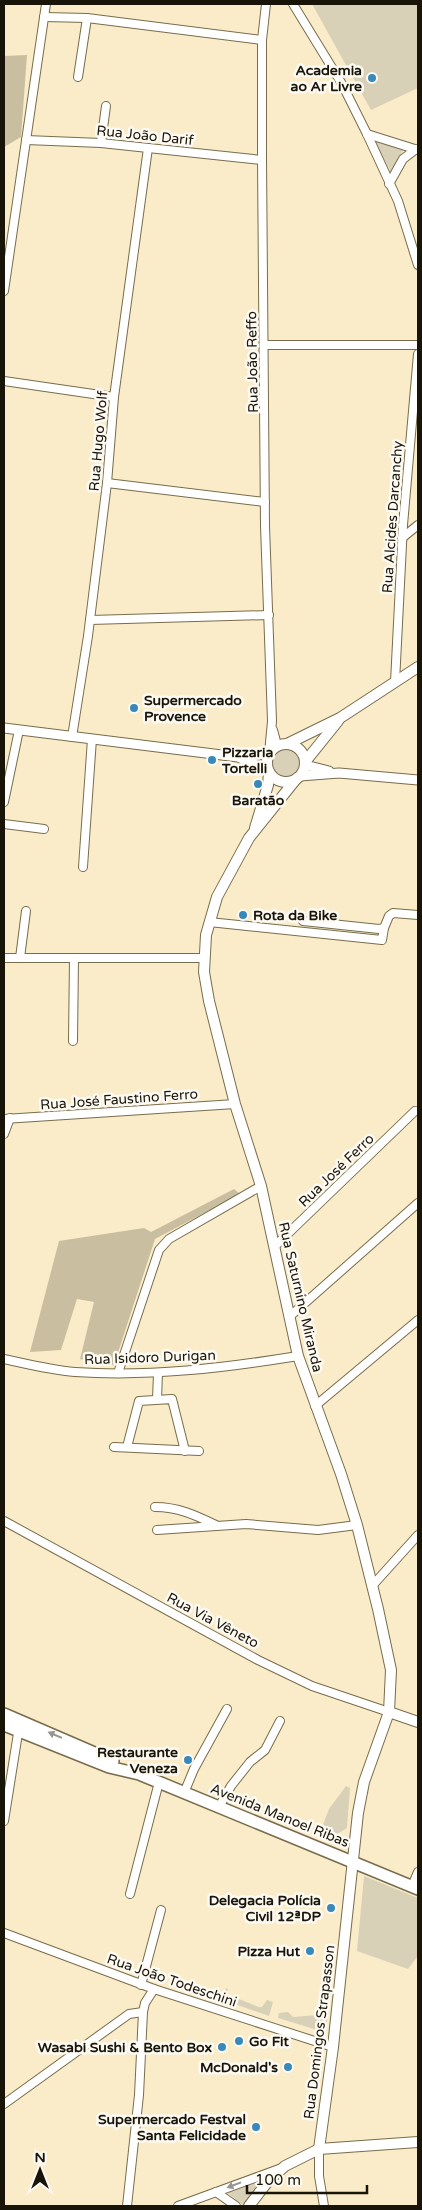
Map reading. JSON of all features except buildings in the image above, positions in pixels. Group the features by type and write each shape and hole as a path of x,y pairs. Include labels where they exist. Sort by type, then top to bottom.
{"main road":[{"path":"340,718 305,763 299,777 285,782 273,778 268,772 267,758 273,749 289,744 340,718 418,667"},
{"path":"289,744 300,750 305,763"},
{"name":"Rua Saturnino Miranda","path":"254,831 268,785 268,772"},
{"name":"Rua Saturnino Miranda","path":"299,777 254,831 217,897 209,922 204,958 205,984 235,1104 260,1186 298,1356 341,1474 357,1525 391,1670 389,1712 364,1782 352,1861"},
{"name":"Rua Via Vêneto","path":"389,1712 418,1722"},
{"name":"Avenida Manoel Ribas","path":"4,1714 19,1725 110,1759 130,1772 159,1782 415,1888"},
{"name":"Avenida Manoel Ribas","path":"4,1725 19,1725"},
{"name":"Rua Domingos Strapasson","path":"319,2149 333,2047 352,1861"},
{"path":"249,2206 269,2180 285,2166 319,2149 418,2142"}],"street":[{"path":"4,291 46,4"},
{"name":"Rua João Reffo","path":"266,4 262,40 265,502 273,749"},
{"path":"293,4 342,84 367,134 410,234 418,265"},
{"path":"44,17 87,18 262,40"},
{"path":"78,77 87,18"},
{"path":"101,143 106,106"},
{"path":"367,134 417,150"},
{"name":"Rua João Darif","path":"26,140 101,143 262,160"},
{"name":"Rua Hugo Wolf","path":"72,736 90,620 114,397 148,148"},
{"path":"389,184 403,159 417,150"},
{"path":"264,345 418,345"},
{"name":"Rua Alcides Darcanchy","path":"395,682 402,538 418,354"},
{"path":"4,381 114,397"},
{"path":"106,483 265,502"},
{"path":"402,538 418,525"},
{"path":"90,620 269,616"},
{"path":"4,728 238,757 268,772"},
{"path":"4,802 19,730"},
{"path":"83,867 92,739"},
{"path":"238,757 273,749"},
{"path":"305,763 339,773"},
{"path":"299,777 339,773 418,780"},
{"path":"4,824 44,830"},
{"path":"20,958 26,911"},
{"path":"209,922 382,940 384,928 389,916 393,913 418,915"},
{"path":"303,920 384,928"},
{"path":"4,958 204,958"},
{"path":"73,1041 74,958"},
{"name":"Rua José Faustino Ferro","path":"7,1118 235,1104"},
{"name":"Rua José Ferro","path":"274,1247 415,1111"},
{"path":"4,1134 7,1118"},
{"path":"118,1373 159,1250 169,1239 260,1186"},
{"path":"290,1317 418,1203"},
{"path":"315,1406 418,1320"},
{"name":"Rua Isidoro Durigan","path":"4,1359 74,1372 158,1373 206,1370 298,1356"},
{"path":"157,1399 158,1373"},
{"path":"127,1447 139,1401 172,1399 185,1450"},
{"path":"114,1447 199,1452"},
{"path":"155,1508 170,1507 218,1525"},
{"name":"Rua Via Vêneto","path":"4,1521 258,1660 312,1686 389,1712"},
{"path":"157,1530 246,1524 318,1530 357,1525"},
{"path":"372,1586 418,1535"},
{"path":"184,1793 194,1769 227,1709"},
{"path":"219,1807 231,1786 265,1750 280,1721"},
{"path":"4,1821 19,1725"},
{"path":"130,1894 159,1782"},
{"path":"415,1888 418,1872"},
{"path":"141,1985 161,1910"},
{"name":"Rua João Todeschini","path":"4,1933 141,1985 333,2047"},
{"path":"127,2206 139,2095 143,2012 145,2003 154,1989"},
{"path":"4,2104 129,2014 143,2012"},
{"name":"Rua Domingos Strapasson","path":"319,2149 319,2176 324,2206"},
{"path":"178,2206 285,2166"},
{"path":"216,2192 236,2206"}],"shaded area":[{"path":"312,4 418,4 418,88 371,110"},
{"path":"27,55 21,137 4,147 4,56"},
{"path":"373,140 403,150 391,172"},
{"path":"286,747 292,748 297,752 301,757 301,769 297,774 292,778 286,779 280,778 275,774 271,769 270,763 271,757 275,752 280,748"},
{"path":"234,1189 240,1194 155,1239 114,1365 80,1359 94,1302 77,1299 61,1350 30,1352 59,1241 144,1228 151,1232"},
{"path":"346,1786 350,1788 347,1828 329,1839 319,1835 329,1809"},
{"path":"364,1876 418,1898 418,1956 408,1969 357,1951"},
{"path":"226,1988 228,1989 226,1994 259,2007 262,2007 267,2000 273,2002 269,2016 223,2000"},
{"path":"288,2012 293,2017 318,2015 321,2012 329,2013 324,2032 278,2018 279,2013"},
{"path":"274,2171 244,2206 224,2190"}],"place":[{"name":"Academia ao Ar Livre","path":"372,78"},
{"name":"Supermercado Provence","path":"134,708"},
{"name":"Pizzaria Tortelli","path":"212,760"},
{"name":"Baratão","path":"258,784"},
{"name":"Rota da Bike","path":"243,915"},
{"name":"Restaurante Veneza","path":"188,1760"},
{"name":"Delegacia Polícia Civil 12ªDP","path":"331,1908"},
{"name":"Pizza Hut","path":"310,1951"},
{"name":"Go Fit","path":"239,2041"},
{"name":"Wasabi Sushi & Bento Box","path":"222,2047"},
{"name":"McDonald's","path":"288,2067"},
{"name":"Supermercado Festval Santa Felicidade","path":"256,2127"}]}
